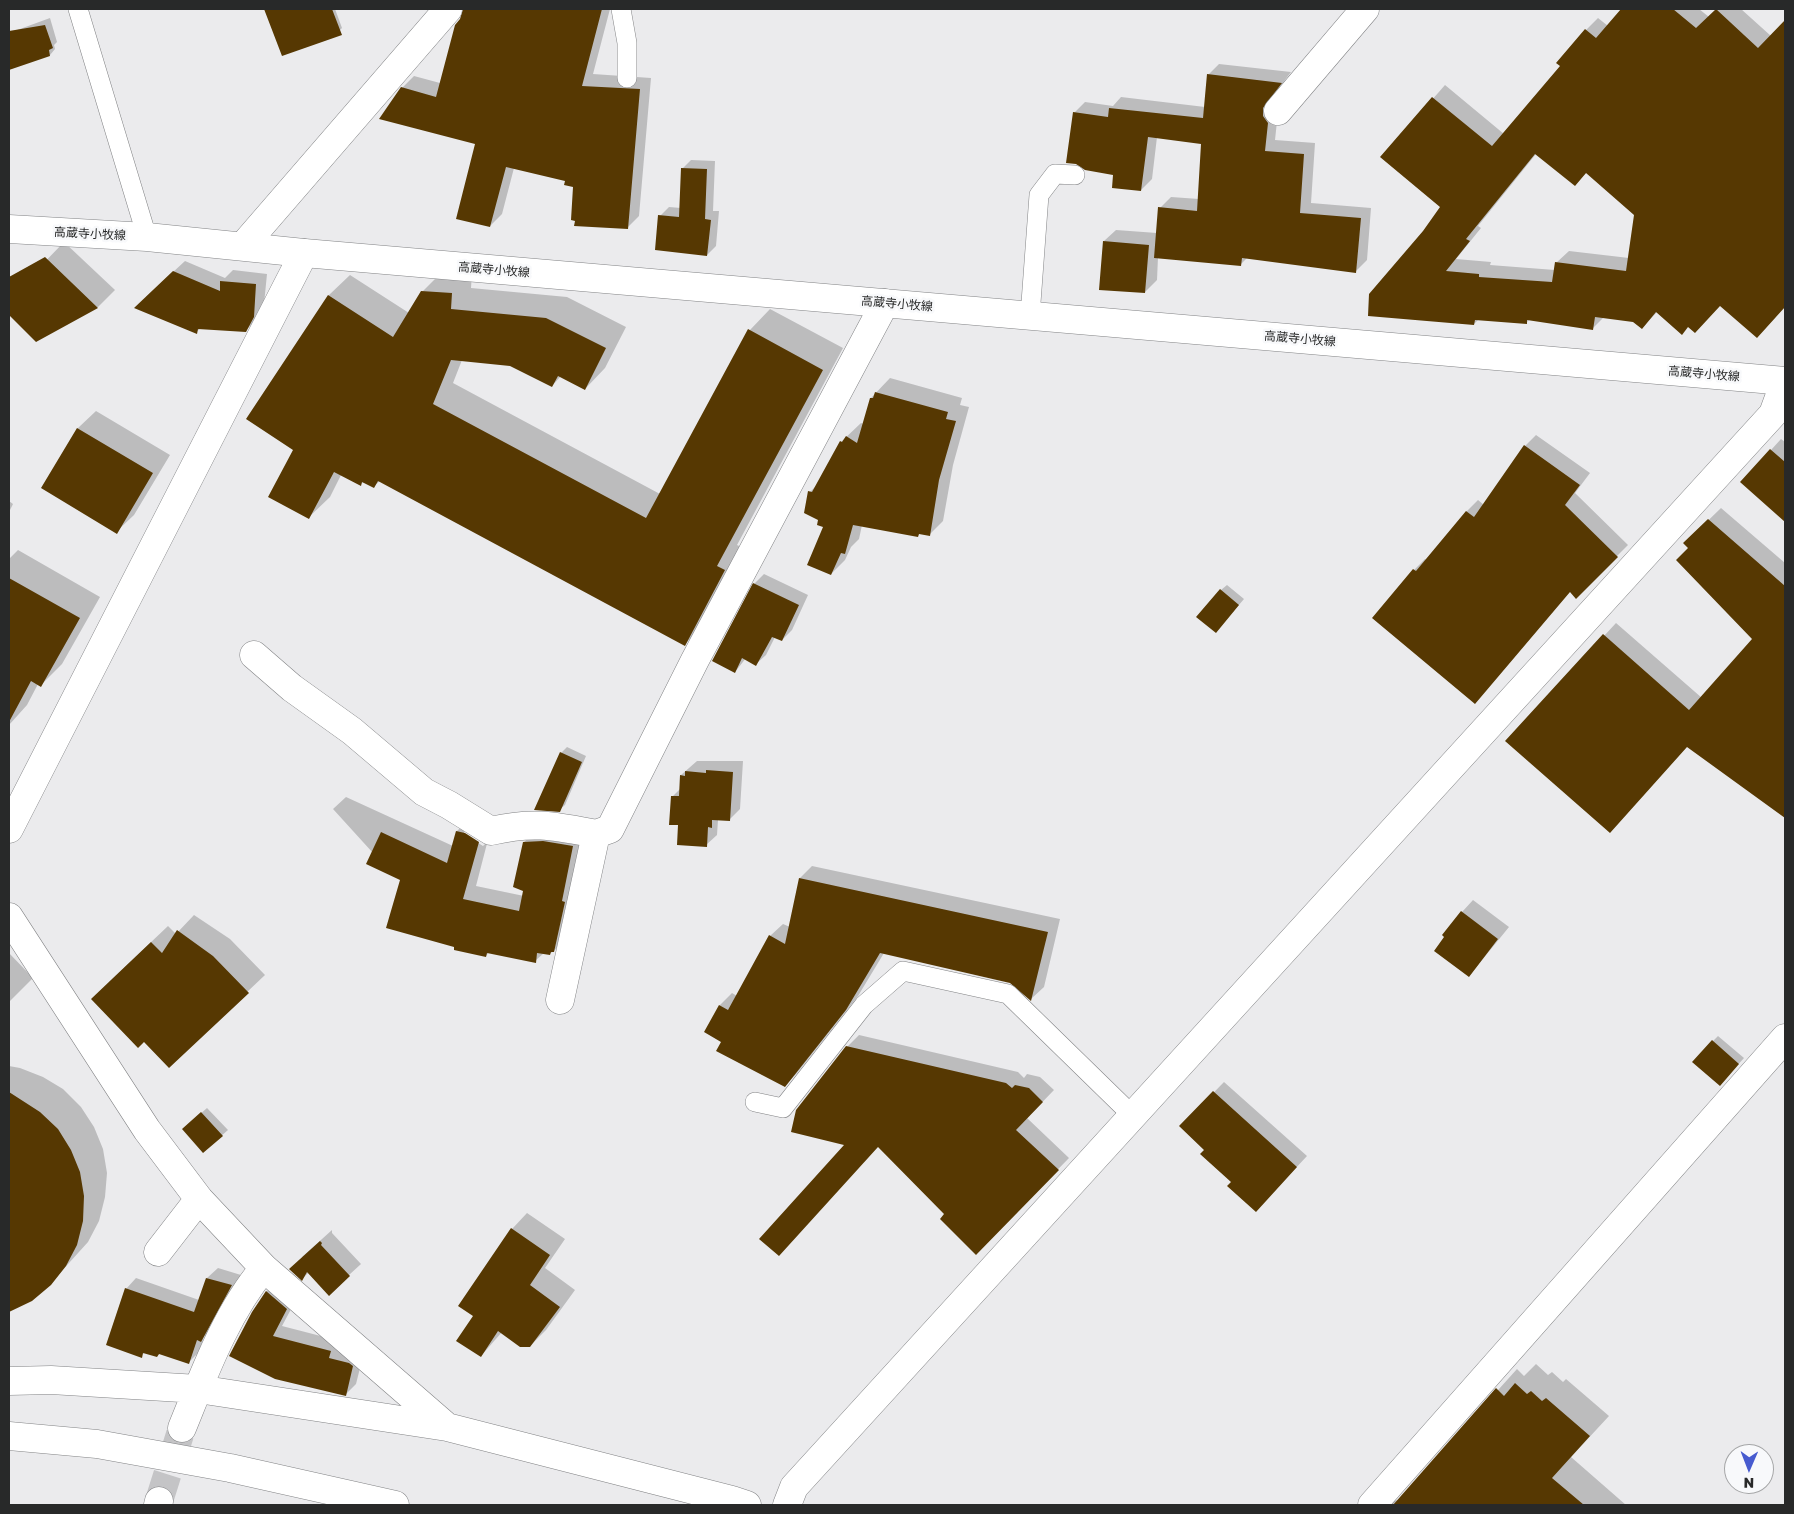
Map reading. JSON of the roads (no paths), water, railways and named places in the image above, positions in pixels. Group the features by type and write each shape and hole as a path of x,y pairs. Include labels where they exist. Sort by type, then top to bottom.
{"main road":[{"path":"243,246 448,9"},
{"path":"1278,111 1365,9"},
{"name":"高蔵寺小牧線","path":"9,229 146,237 304,253 1785,381"},
{"path":"9,830 304,253"},
{"path":"254,655 292,688 352,732 424,792 491,832 514,826 546,824 596,834 610,829 695,660 885,303"},
{"path":"787,1505 794,1487 1774,414 1785,381"},
{"path":"560,1000 596,834"},
{"path":"9,917 147,1130 199,1199 264,1268 446,1427"},
{"path":"1372,1505 1785,1038"},
{"path":"158,1252 199,1199"},
{"path":"182,1428 211,1357 250,1284 264,1268"},
{"path":"9,1380 51,1380 198,1389 446,1427 747,1505"},
{"path":"9,1436 106,1445 230,1468 394,1505"}],"lane":[{"path":"78,9 146,237"},
{"path":"621,9 627,43 626,78"},
{"path":"1030,316 1039,196 1055,174 1075,174"},
{"path":"755,1102 783,1108 864,1005 903,971 1008,994 1133,1116"}],"tunnel":[{"path":"159,1501 182,1428"}]}
